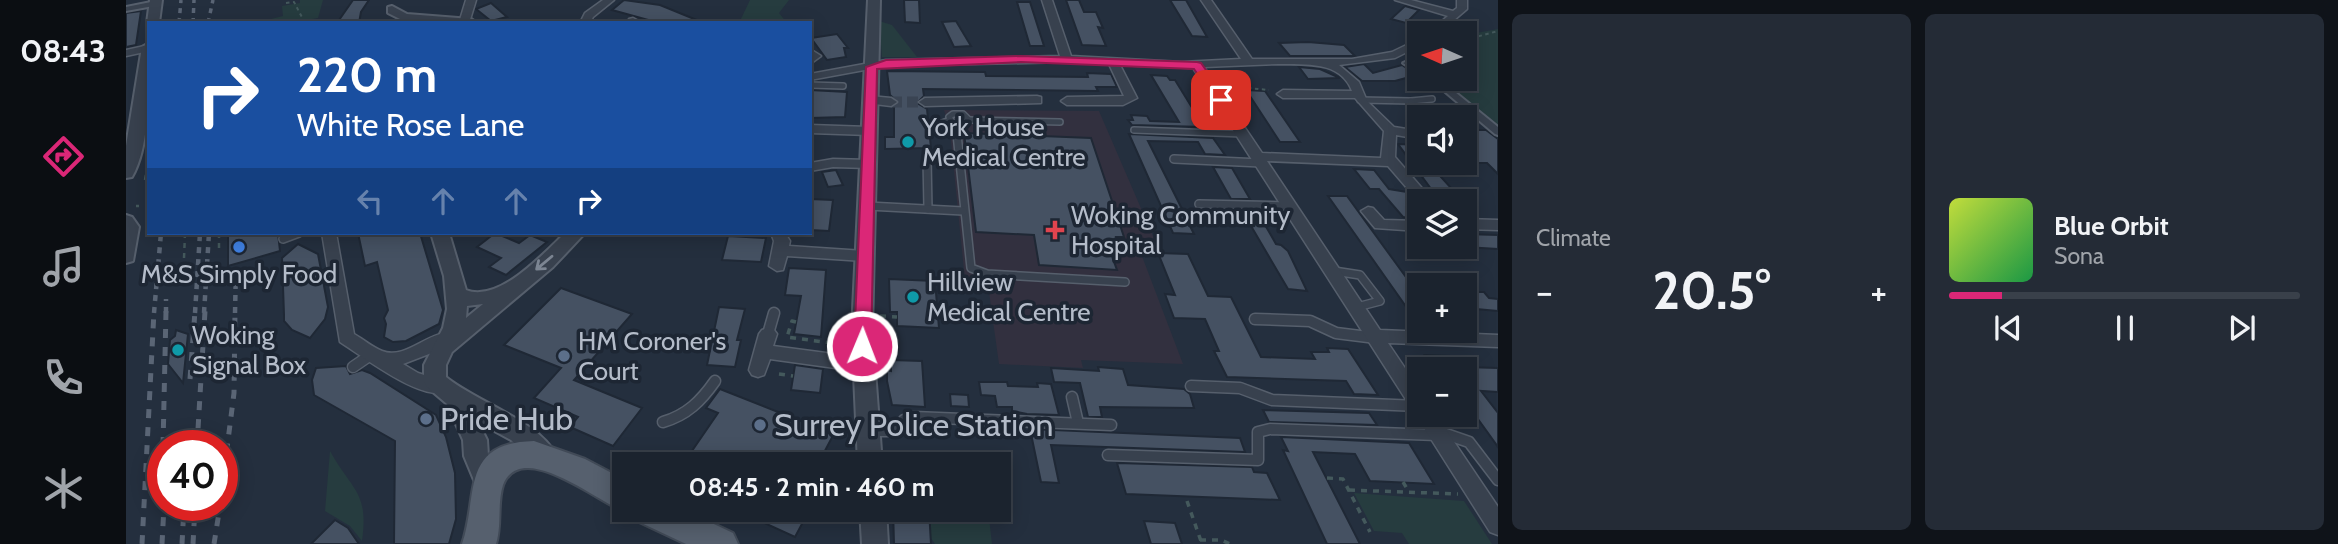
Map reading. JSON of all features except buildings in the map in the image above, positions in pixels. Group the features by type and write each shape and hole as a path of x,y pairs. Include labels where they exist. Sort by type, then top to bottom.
{"main road":[{"path":"479,544 487,510 488,484 497,469 511,458 544,455 559,459 612,490"},
{"path":"674,522 721,544"}],"street":[{"path":"467,21 471,0"},
{"path":"586,21 589,15 609,0"},
{"path":"870,452 858,356 862,330 868,206 874,0"},
{"path":"1047,0 1067,59"},
{"path":"1206,0 1248,61"},
{"path":"1400,0 1455,15"},
{"path":"1448,21 1462,9 1462,0"},
{"path":"126,9 156,1 153,21"},
{"path":"393,11 412,21"},
{"path":"126,53 147,48"},
{"path":"812,77 886,64 962,60 1067,59 1197,65 1248,61 1370,61 1395,55 1407,48"},
{"path":"126,173 132,159 147,61"},
{"path":"1067,101 1123,101 1131,98 1113,62"},
{"path":"1329,62 1355,84 1359,98 1390,130 1407,133"},
{"path":"1197,65 1407,386"},
{"path":"1448,91 1498,132"},
{"path":"1283,94 1359,98"},
{"path":"870,100 891,102"},
{"path":"925,102 1037,100"},
{"path":"812,129 869,131"},
{"path":"1390,130 1388,158 1415,189"},
{"path":"812,166 831,158 869,164"},
{"path":"1259,160 1391,162"},
{"path":"126,257 134,211"},
{"path":"1368,211 1380,225 1407,226"},
{"path":"1477,224 1498,225"},
{"path":"329,235 346,337 412,379 448,392 519,433 544,455"},
{"path":"441,235 456,294 456,319 434,369 435,381 448,392 475,440 476,456 488,484"},
{"path":"376,357 399,359 446,343 511,291 574,235"},
{"path":"779,235 782,241 779,258 864,256"},
{"path":"456,294 465,299 478,299 511,291"},
{"path":"1376,337 1498,341"},
{"path":"758,370 766,342 858,356"},
{"path":"1434,427 1496,519"},
{"path":"874,522 875,544"}],"lane":[{"path":"812,85 843,86"},
{"path":"1359,98 1411,101 1432,99"},
{"path":"1411,101 1416,105"},
{"path":"937,125 969,120 1060,122"},
{"path":"953,122 971,268 987,274 1125,282"},
{"path":"1133,130 1242,134"},
{"path":"926,158 928,209"},
{"path":"1174,159 1259,160"},
{"path":"1199,204 1290,206"},
{"path":"868,206 964,211"},
{"path":"283,239 294,235"},
{"path":"1334,271 1360,275 1380,301 1357,307"},
{"path":"766,342 774,313"},
{"path":"1255,319 1310,321 1336,333 1376,337"},
{"path":"353,368 376,357"},
{"path":"663,422 695,408 715,381"},
{"path":"1191,386 1240,388 1272,400 1407,405"},
{"path":"1072,397 1078,423"},
{"path":"869,430 897,431 904,420 914,417 1111,425"},
{"path":"1108,455 1258,460 1256,435 1270,429 1456,434 1468,439 1498,480"}],"path":[{"path":"286,3 294,2 304,21"},
{"path":"1477,37 1498,31"},
{"path":"1224,85 1275,90 1283,94"},
{"path":"145,180 147,168"},
{"path":"184,258 185,235"},
{"path":"219,235 219,248"},
{"path":"796,322 792,321 787,337 858,356"},
{"path":"779,374 793,376"},
{"path":"1326,478 1343,479 1370,532"},
{"path":"1403,482 1409,492"},
{"path":"1349,490 1465,495"},
{"path":"1187,501 1201,542 1221,540 1230,544"}],"shaded area":[{"name":"Woking Community Hospital","path":"944,110 1099,111 1156,243 1137,243 1183,364 1081,360 1083,368 999,364 988,285 965,281 950,131"}],"green space":[{"path":"300,0 323,0 318,18 302,21 263,21 283,16 282,6 300,3"},
{"path":"750,0 789,0 779,13 785,21 740,21"},
{"path":"879,21 892,25 917,57 882,57"},
{"path":"1498,29 1498,139 1477,120 1477,105 1459,105 1444,91 1477,91 1477,33"},
{"path":"330,451 361,501 364,524 362,541 350,526 325,511"},
{"path":"1354,493 1464,501 1492,544 1409,544 1402,533 1374,531"},
{"path":"930,522 989,522 992,544 935,544 931,538"}],"tunnel":[{"path":"891,102 925,102"}],"railway":[{"path":"179,21 181,0"},
{"path":"193,21 194,0"},
{"path":"208,21 213,0"},
{"path":"154,313 161,235"},
{"path":"195,313 200,235"},
{"path":"204,313 209,235"},
{"path":"235,313 236,268"},
{"path":"166,299 166,311"},
{"path":"142,544 154,311"},
{"path":"163,430 166,311"},
{"path":"190,379 195,311"},
{"path":"198,430 205,311"},
{"path":"229,430 234,393 235,311"},
{"path":"162,544 163,521"},
{"path":"182,544 183,521"},
{"path":"193,544 194,521"},
{"path":"214,544 218,521"}],"place":[{"name":"York House Medical Centre","path":"908,142"},
{"name":"Woking Community Hospital","path":"1055,230"},
{"name":"M&S Simply Food","path":"239,247"},
{"name":"Hillview Medical Centre","path":"913,297"},
{"name":"Woking Signal Box","path":"178,350"},
{"name":"HM Coroner's Court","path":"564,356"},
{"name":"Pride Hub","path":"426,419"},
{"name":"Surrey Police Station","path":"760,425"}],"route":[{"path":"862,346 871,67 886,64 1021,59 1197,65 1221,100"}]}
